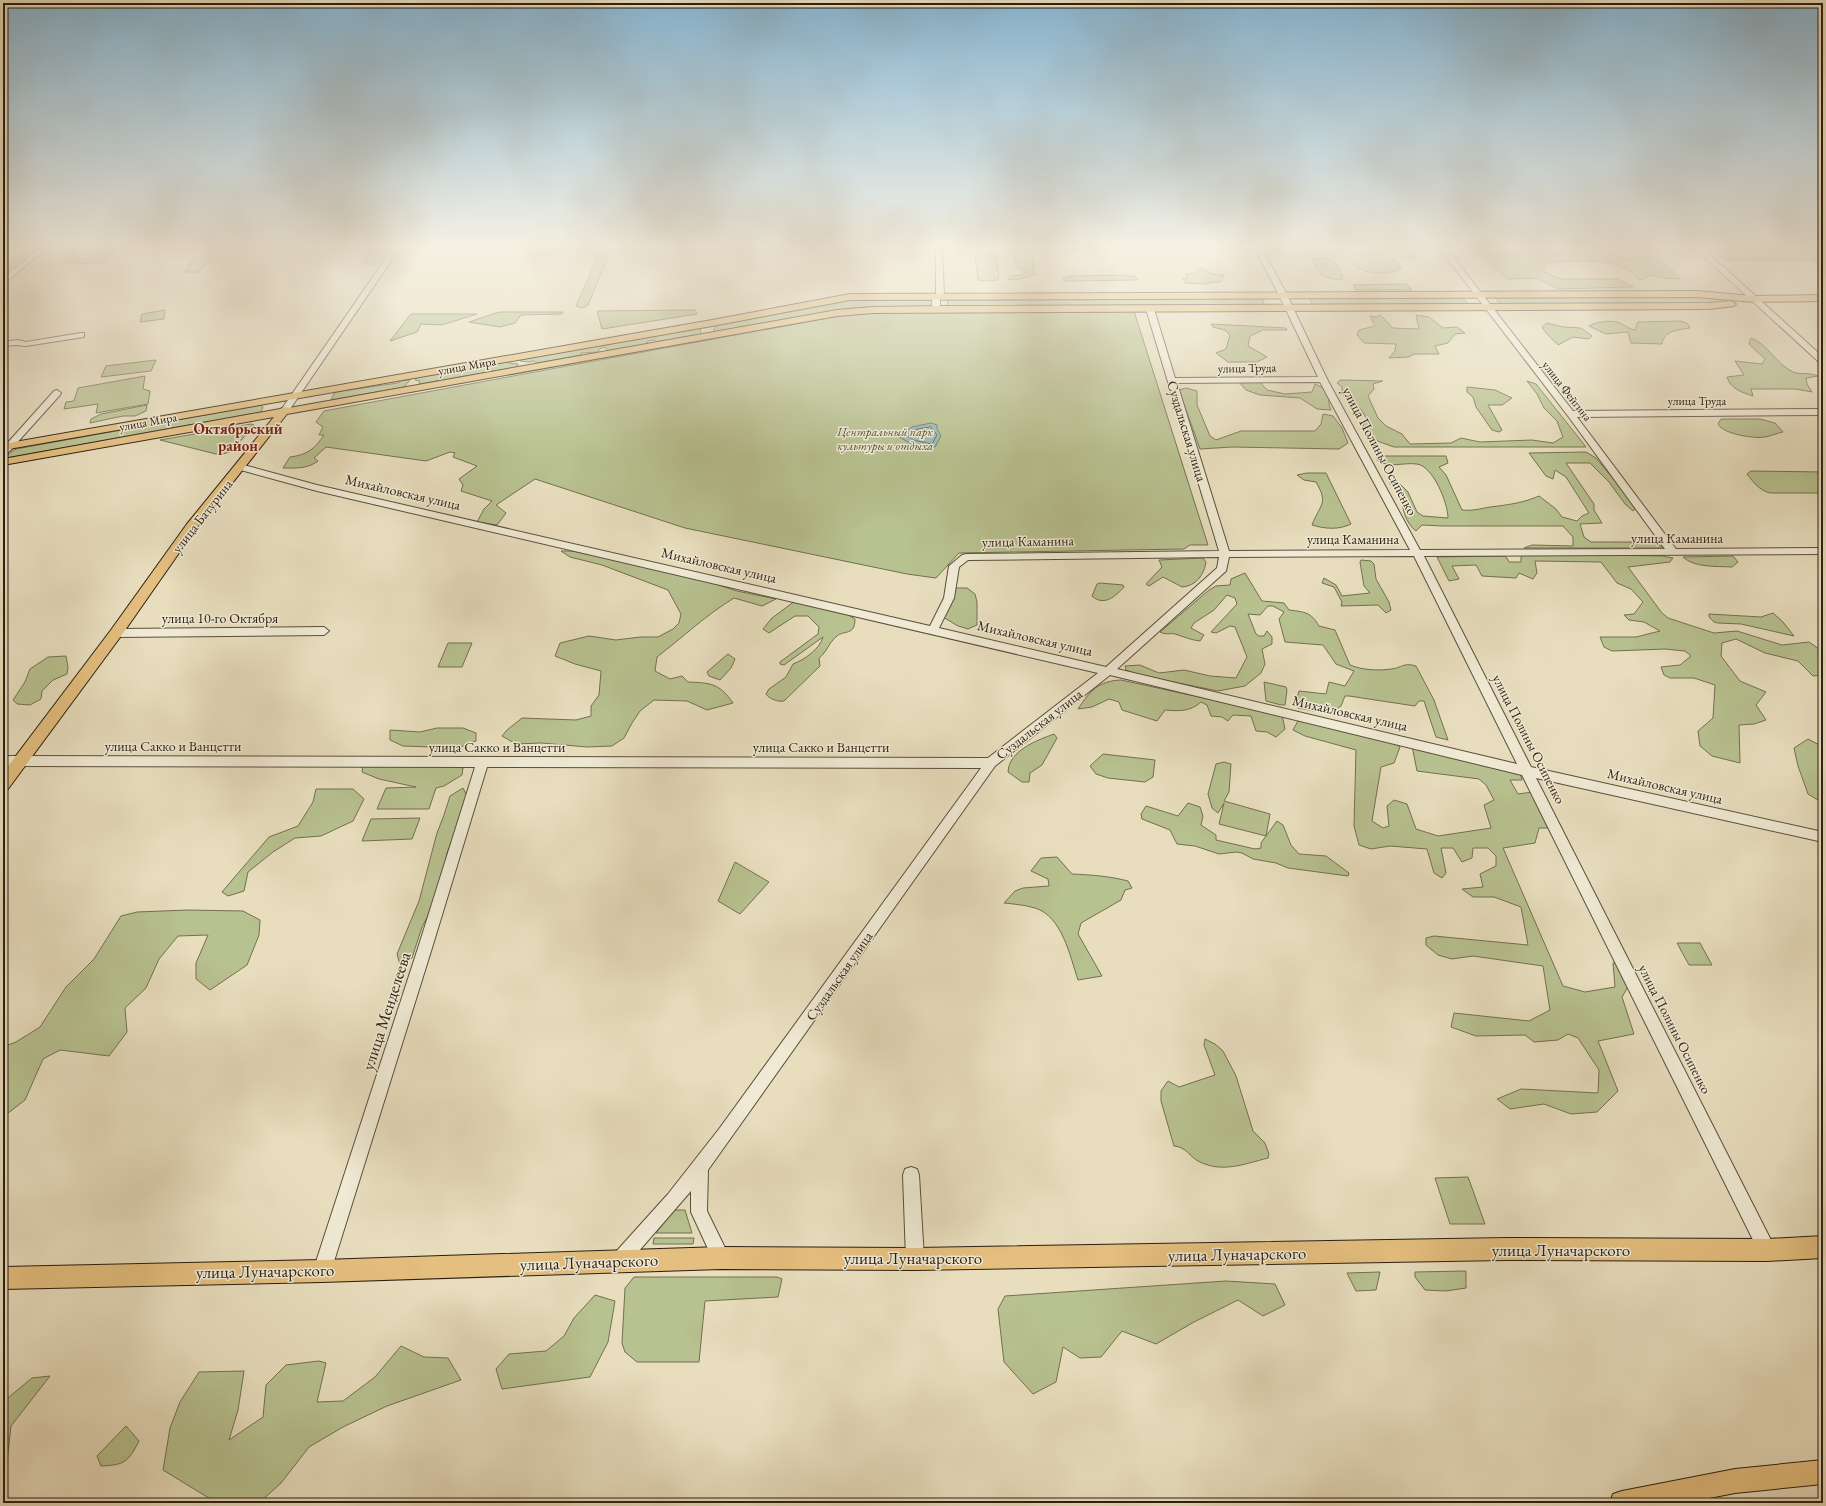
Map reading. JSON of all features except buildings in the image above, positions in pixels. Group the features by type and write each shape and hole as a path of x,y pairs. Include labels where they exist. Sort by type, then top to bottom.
{"main road":[{"name":"улица Мира","path":"5,448 296,395 755,315"},
{"name":"улица Мира","path":"3,462 285,410 824,315"},
{"name":"улица Батурина","path":"3,786 116,633 191,527 285,410"},
{"name":"улица Луначарского","path":"3,1278 322,1271 721,1258 915,1259 1506,1249 1767,1250 1823,1247"},
{"path":"1622,1503 1734,1481 1823,1472"}],"street":[{"name":"улица Батурина","path":"285,410 352,315"},
{"name":"Суздальская улица","path":"619,1261 700,1168 822,1000 991,762 1108,671 1222,569 1225,554 1152,315"},
{"name":"улица Полины Осипенко","path":"1292,315 1323,379 1417,553 1767,1250"},
{"name":"улица Фейгина","path":"1494,315 1571,414 1673,552"},
{"path":"1771,315 1823,361"},
{"path":"3,344 18,342 18,344 26,344 81,335"},
{"name":"улица Труда","path":"1171,381 1323,379"},
{"path":"5,448 57,393"},
{"name":"улица Труда","path":"1571,414 1823,412"},
{"name":"Михайловская улица","path":"240,467 261,474 317,488 933,630 1527,770 1823,837"},
{"name":"улица Каманина","path":"933,630 949,598 954,566 966,557 994,555 1823,551"},
{"name":"улица 10-го Октября","path":"116,633 324,631"},
{"name":"улица Сакко и Ванцетти","path":"3,761 991,762"},
{"name":"улица Менделеева","path":"322,1271 426,948 482,762"},
{"path":"700,1168 699,1212 721,1258"},
{"path":"911,1175 915,1259"}],"green space":[{"path":"142,315 164,315 164,319 140,322"},
{"path":"410,315 473,315 442,325 421,324 417,332 390,341"},
{"path":"489,315 521,315 515,323 500,327 469,322"},
{"path":"598,315 689,315 602,329"},
{"path":"768,315 811,315 713,332 716,325"},
{"name":"Центральный парк культуры и отдыха","path":"1135,315 1208,545 1190,545 1184,549 959,553 936,578 907,574 685,528 535,479 496,505 506,513 497,525 477,522 484,509 492,501 461,491 463,485 459,479 477,466 453,457 455,453 450,452 426,461 326,447 314,458 318,461 314,464 302,468 283,468 290,457 306,453 314,448 321,440 324,435 319,435 323,427 316,422 324,411 838,316"},
{"path":"1380,315 1393,328 1419,329 1416,315 1429,317 1443,328 1457,327 1465,333 1455,334 1448,343 1435,346 1439,354 1414,354 1409,357 1389,358 1395,351 1396,344 1364,343 1357,335 1359,330 1375,326 1370,316 1377,317"},
{"path":"1614,321 1635,330 1638,322 1680,321 1687,323 1690,328 1669,333 1663,339 1662,344 1631,343 1628,332 1606,334 1589,326 1599,322"},
{"path":"1547,323 1563,327 1581,328 1592,336 1589,339 1573,337 1558,345 1542,327"},
{"path":"1211,324 1286,328 1287,330 1263,330 1250,336 1248,346 1267,357 1257,362 1228,362 1216,353 1226,349 1230,335 1225,330 1213,327"},
{"path":"700,327 701,335 657,343 655,340 648,341 647,344 608,351 605,347 599,349 598,352 581,353 581,355 537,363 534,361 520,361 520,359"},
{"path":"1751,338 1763,345 1787,369 1793,372 1818,376 1806,378 1807,384 1812,392 1795,389 1751,389 1753,396 1734,387 1727,377 1744,375 1735,361 1762,364 1765,359 1749,344"},
{"path":"156,360 151,371 101,377 106,366"},
{"path":"508,361 509,363 518,364 517,367 419,384 420,381 415,380 418,377"},
{"path":"145,376 143,389 150,391 148,404 96,413 98,404 64,409 66,402 74,401 78,388"},
{"path":"402,380 410,380 404,387 331,400 335,392 398,383"},
{"path":"1258,380 1267,390 1285,394 1312,392 1315,384 1329,391 1329,405 1331,410 1317,409 1300,398 1260,395 1246,390 1238,381"},
{"path":"1340,380 1383,381 1373,384 1374,389 1368,396 1378,418 1386,426 1402,434 1410,444 1451,443 1461,438 1480,442 1532,440 1553,443 1563,437 1557,421 1544,408 1537,394 1527,381 1536,384 1586,447 1394,447 1369,438 1363,425 1366,418 1359,408 1349,402 1345,397 1342,387 1337,383"},
{"path":"1467,387 1495,390 1512,398 1502,405 1488,405 1502,430 1499,432 1492,430 1476,407 1473,397 1467,392"},
{"path":"1186,388 1197,391 1197,405 1210,436 1216,440 1241,431 1315,431 1321,424 1323,414 1333,416 1342,428 1348,443 1339,449 1232,447 1200,449 1179,390"},
{"path":"147,405 146,411 135,416 123,416 90,423 91,419 101,414"},
{"path":"260,405 263,407 261,412 7,458 9,453 16,449"},
{"path":"1721,419 1760,419 1775,423 1783,432 1767,437 1739,435 1721,428 1718,424"},
{"path":"251,424 254,425 232,451 220,455 160,440"},
{"path":"1586,452 1596,458 1637,507 1633,511 1625,504 1609,482 1590,463 1566,463 1594,504 1594,510 1602,523 1580,524 1584,537 1591,542 1653,542 1664,548 1524,548 1532,545 1573,546 1573,537 1563,526 1422,525 1416,531 1409,524 1404,514 1402,493 1390,484 1391,480 1397,481 1408,492 1417,512 1423,516 1448,518 1442,495 1434,478 1423,466 1417,464 1391,465 1377,460 1379,456 1446,456 1448,463 1439,467 1446,475 1462,510 1476,510 1515,503 1539,496 1556,509 1562,517 1577,521 1582,516 1589,513 1566,477 1555,470 1553,479 1546,476 1529,453"},
{"path":"1751,471 1823,472 1823,493 1766,492 1757,486 1747,474"},
{"path":"1307,473 1326,473 1351,524 1332,528 1312,525 1323,500 1316,482 1304,480 1297,475"},
{"path":"561,551 572,551 650,567 697,578 737,591 776,599 762,606 734,598 704,619 657,657 655,671 670,679 682,676 688,682 714,685 723,691 733,703 707,710 687,701 654,700 640,711 624,738 612,746 587,747 541,743 516,744 502,736 522,718 576,720 591,716 591,706 599,695 601,671 575,664 555,656 560,643 589,636 616,640 640,637 658,637 673,629 679,623 681,614 668,590 602,565 570,557"},
{"path":"1525,554 1662,556 1673,558 1670,562 1628,567 1662,613 1668,618 1714,633 1737,631 1782,645 1809,642 1823,652 1823,675 1813,676 1798,661 1765,653 1736,639 1722,643 1721,656 1740,681 1766,692 1756,705 1766,720 1754,724 1739,725 1740,763 1712,756 1700,746 1698,731 1713,718 1715,685 1694,678 1670,678 1664,675 1661,667 1680,665 1691,656 1685,651 1665,649 1612,651 1604,647 1600,637 1636,637 1660,631 1644,622 1629,620 1624,615 1634,614 1643,602 1631,589 1617,583 1601,562 1535,561 1537,573 1533,579 1519,573 1516,578 1482,576 1476,565 1452,566 1459,579 1449,581 1437,557 1504,556 1509,562 1521,562 1521,557"},
{"path":"1733,556 1738,562 1732,567 1700,565 1688,561 1683,557"},
{"path":"1203,558 1206,562 1201,575 1195,582 1187,586 1182,587 1163,577 1149,586 1146,584 1162,567 1159,560"},
{"path":"1361,560 1371,561 1374,564 1376,579 1389,602 1391,610 1386,613 1378,605 1341,606 1342,602 1334,587 1322,583 1324,578 1336,585 1342,596 1370,593 1364,586 1360,562"},
{"path":"1245,573 1262,601 1284,603 1289,610 1303,612 1310,615 1319,626 1335,630 1350,665 1375,670 1386,670 1408,665 1416,666 1434,700 1448,740 1436,737 1424,701 1419,701 1415,706 1345,696 1341,706 1334,711 1325,706 1314,711 1298,708 1296,701 1299,691 1326,694 1329,682 1345,686 1354,671 1336,664 1323,645 1285,642 1279,619 1284,612 1273,606 1268,606 1260,615 1248,614 1256,634 1259,636 1264,636 1267,631 1272,637 1272,644 1262,649 1265,664 1261,673 1245,686 1218,691 1139,675 1126,670 1125,666 1140,665 1159,673 1184,670 1210,676 1236,678 1247,657 1235,627 1230,626 1216,633 1211,632 1237,604 1235,598 1227,595 1214,610 1194,623 1191,628 1204,635 1200,641 1175,634 1160,632 1209,590 1216,586 1230,585 1231,579"},
{"path":"1097,584 1123,585 1124,587 1114,597 1101,600 1092,596"},
{"path":"956,588 967,588 975,594 977,602 977,625 968,629 958,626 943,617"},
{"path":"795,601 842,611 855,619 855,624 849,632 840,634 832,641 819,658 820,666 784,701 779,701 771,699 767,696 766,694 769,689 786,677 793,664 807,657 815,650 819,646 823,637 784,665 780,664 780,662 818,634 819,627 808,616 795,616 769,633 763,629 772,618"},
{"path":"1773,613 1783,622 1794,636 1741,624 1718,623 1714,622 1709,617 1709,614 1761,617"},
{"path":"448,643 472,643 462,667 438,667"},
{"path":"728,654 735,659 731,668 720,680 709,676 707,672"},
{"path":"66,656 68,667 67,674 53,680 42,691 41,699 30,705 17,704 13,700 25,682 30,669 48,657"},
{"path":"1121,680 1282,715 1285,729 1276,737 1267,732 1256,731 1251,716 1233,715 1228,721 1222,717 1211,716 1207,705 1201,702 1193,708 1180,711 1165,710 1157,721 1122,710 1119,702 1109,699 1092,707 1078,709 1095,688 1106,682"},
{"path":"1264,682 1286,687 1285,705 1266,701"},
{"path":"1299,719 1393,742 1400,747 1394,763 1381,767 1372,821 1383,828 1389,826 1387,806 1394,800 1407,804 1416,829 1438,836 1491,828 1484,805 1494,800 1486,785 1479,779 1417,771 1412,746 1520,772 1522,780 1510,780 1518,794 1533,792 1551,823 1548,828 1539,828 1535,843 1503,848 1563,986 1585,992 1615,987 1613,963 1618,962 1629,985 1622,997 1634,1034 1598,1041 1618,1091 1597,1112 1571,1114 1544,1104 1510,1109 1497,1099 1521,1089 1598,1093 1599,1070 1578,1038 1568,1034 1558,1040 1534,1042 1525,1035 1476,1036 1451,1027 1454,1013 1529,1021 1550,1010 1543,966 1473,956 1452,959 1438,955 1426,945 1426,938 1434,936 1528,945 1521,907 1494,897 1473,897 1462,889 1483,887 1480,874 1496,866 1496,856 1488,848 1473,848 1472,858 1462,862 1453,848 1441,848 1446,873 1442,878 1434,873 1427,849 1390,846 1371,849 1359,845 1354,826 1356,750 1305,736 1293,730"},
{"path":"437,728 463,728 476,733 476,741 458,748 403,746 390,740 390,730 420,732"},
{"path":"1054,734 1057,738 1042,765 1030,773 1029,782 1022,782 1008,772 1013,758 1025,747"},
{"path":"1808,739 1823,747 1823,803 1808,794 1798,766 1794,748"},
{"path":"1103,754 1155,760 1153,777 1145,782 1108,778 1096,774 1090,766"},
{"path":"1224,762 1231,764 1229,792 1224,801 1270,814 1266,836 1219,824 1224,803 1218,813 1212,808 1208,794 1216,764"},
{"path":"429,764 463,768 462,775 444,786 436,788 429,809 377,809 386,788 416,787 379,779 362,772 363,765"},
{"path":"463,788 468,798 447,853 440,893 422,927 412,958 401,968 397,954 419,901 437,833 450,796"},
{"path":"316,789 353,789 364,799 353,821 321,836 295,838 273,852 248,872 244,891 228,896 222,892 269,837 298,826 313,802"},
{"path":"1188,803 1200,807 1203,816 1201,825 1216,835 1216,840 1255,849 1261,848 1261,843 1277,821 1283,825 1291,845 1299,854 1326,856 1349,873 1348,876 1288,868 1276,863 1253,859 1242,853 1236,852 1219,854 1195,846 1177,844 1170,830 1142,819 1141,814 1146,806 1178,816"},
{"path":"420,818 412,839 362,841 371,819"},
{"path":"1057,857 1072,874 1121,879 1128,881 1132,888 1125,890 1121,900 1081,923 1078,934 1102,976 1078,980 1064,938 1052,919 1044,912 1035,908 1004,903 1015,891 1023,888 1049,886 1048,879 1031,871 1041,858"},
{"path":"735,862 769,882 740,914 718,901"},
{"path":"188,910 243,911 260,920 259,935 247,965 210,990 196,979 196,963 208,935 178,936 159,959 146,988 125,1008 127,1032 109,1056 60,1050 43,1059 25,1100 3,1117 3,1047 16,1042 40,1027 66,987 94,959 121,916 137,912"},
{"path":"1677,943 1700,943 1712,965 1689,965"},
{"path":"1205,1039 1215,1044 1223,1051 1236,1076 1253,1131 1265,1143 1269,1154 1268,1158 1242,1165 1217,1167 1200,1162 1182,1148 1174,1146 1161,1101 1161,1091 1168,1081 1179,1087 1215,1075 1204,1045"},
{"path":"1468,1177 1485,1224 1450,1224 1435,1178"},
{"path":"674,1210 685,1210 692,1233 656,1233"},
{"path":"654,1238 694,1238 693,1244 653,1244"},
{"path":"1466,1271 1466,1288 1446,1291 1425,1290 1415,1277 1415,1272"},
{"path":"1380,1272 1376,1290 1356,1291 1347,1273"},
{"path":"634,1277 777,1277 782,1279 778,1297 705,1301 699,1362 637,1362 625,1352 622,1343 625,1288"},
{"path":"1226,1281 1275,1284 1285,1305 1263,1316 1238,1300 1194,1322 1156,1344 1122,1331 1101,1357 1080,1358 1063,1347 1056,1382 1033,1394 1004,1362 998,1309 1005,1296"},
{"path":"595,1295 615,1301 608,1342 590,1377 502,1389 496,1369 509,1354 546,1351 564,1336 574,1318"},
{"path":"401,1346 424,1357 448,1358 461,1380 387,1406 343,1427 309,1447 281,1483 259,1503 217,1503 163,1470 170,1428 180,1402 199,1372 244,1371 238,1410 229,1440 263,1417 266,1385 286,1365 319,1361 326,1363 317,1402 343,1401 375,1377"},
{"path":"50,1376 11,1426 7,1462 3,1466 3,1402 32,1378"},
{"path":"126,1426 139,1441 132,1454 125,1461 116,1465 101,1466 97,1456"}],"water":[{"path":"931,423 937,425 937,429 941,436 935,447 911,444 898,436 900,433 912,427"}],"district":[{"name":"Октябрьский район","path":"238,436"}]}
